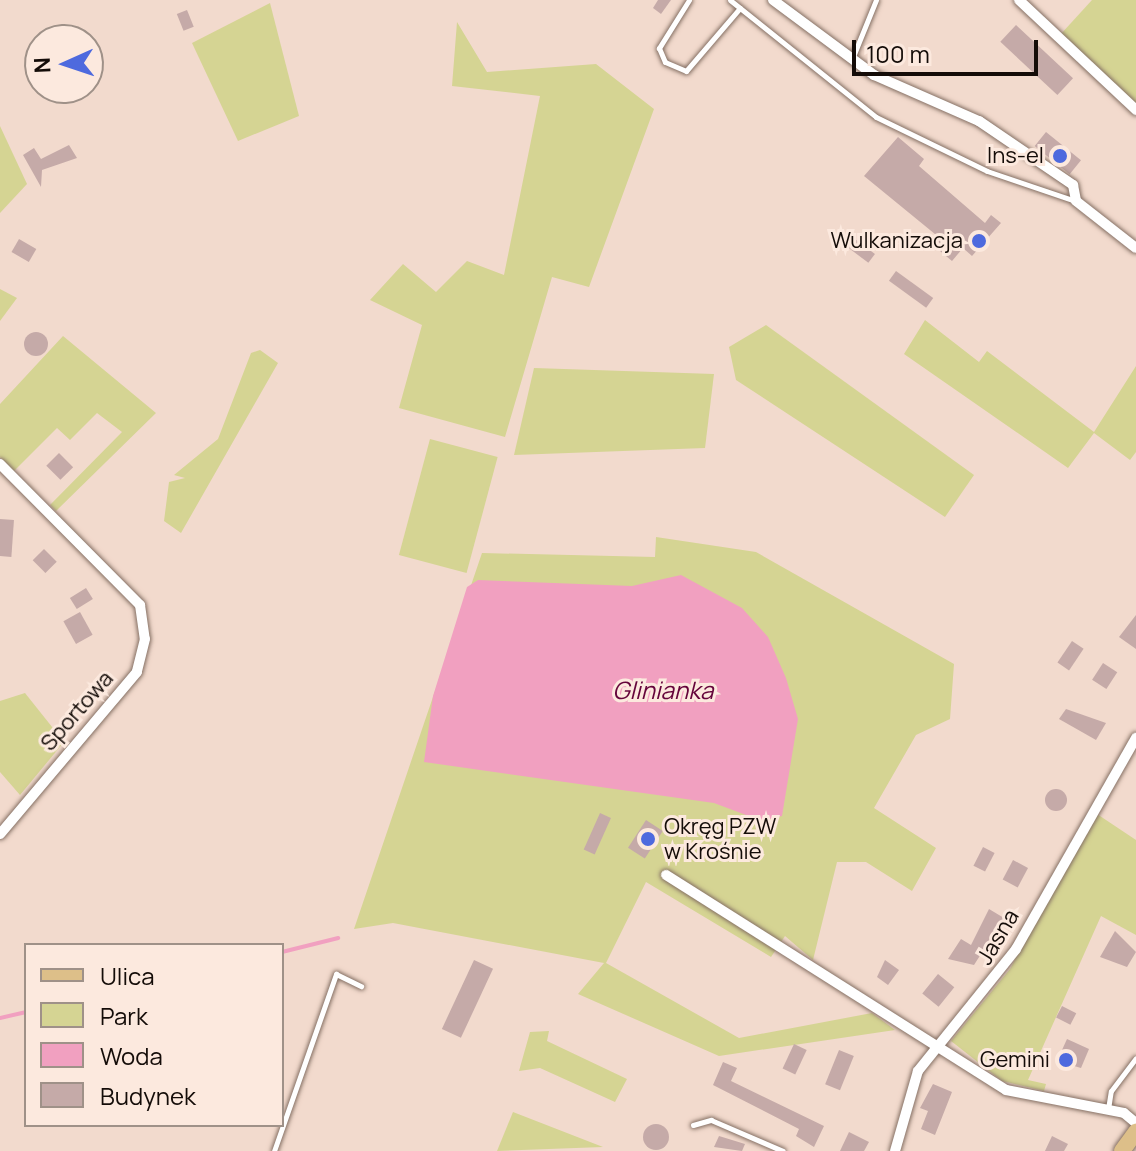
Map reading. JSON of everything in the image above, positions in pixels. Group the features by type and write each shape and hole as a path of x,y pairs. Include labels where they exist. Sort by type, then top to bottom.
{"main road":[{"path":"1122,1151 1136,1132"}],"street":[{"path":"773,0 852,59 979,121 1073,185 1076,201 1136,248"},
{"path":"1019,0 1136,110"},
{"name":"Sportowa","path":"0,464 140,605 145,639 137,672 0,834"},
{"name":"Jasna","path":"895,1151 908,1097 933,1047 1016,949 1136,738"},
{"path":"666,875 933,1047 1006,1090 1108,1110 1136,1123"}],"lane":[{"path":"689,0 659,48 665,62 686,71 740,8"},
{"path":"730,0 876,117 987,171 1076,201"},
{"path":"852,59 876,0"},
{"path":"284,1122 336,974 361,986"},
{"path":"1108,1110 1111,1091 1136,1058"},
{"path":"693,1125 711,1120 783,1151"},
{"path":"274,1151 282,1127"}],"green space":[{"path":"1092,0 1136,0 1136,113 1060,35"},
{"path":"270,3 299,116 238,141 192,43"},
{"path":"457,22 487,72 596,64 654,109 589,287 552,277 505,437 399,408 422,325 370,300 403,264 436,292 467,261 504,275 540,96 452,86"},
{"path":"0,126 27,184 0,213"},
{"path":"0,289 17,298 0,321"},
{"path":"925,320 979,362 987,351 1094,432 1136,366 1136,452 1130,460 1094,433 1068,468 904,354"},
{"path":"766,325 974,475 945,517 736,380 729,347"},
{"path":"63,336 156,413 56,511 50,505 122,432 97,413 70,440 57,428 14,471 0,457 0,404"},
{"path":"260,350 278,363 181,533 164,521 169,482 185,478 174,475 218,439 251,353"},
{"path":"534,368 714,374 705,448 514,455"},
{"path":"430,439 498,457 467,573 399,555"},
{"path":"656,537 756,552 954,664 950,719 916,735 874,808 936,848 912,891 866,862 837,862 813,960 785,936 771,957 646,882 606,963 739,1038 872,1013 895,1030 719,1056 578,994 604,963 393,923 354,929 482,553 655,557"},
{"path":"25,693 64,742 20,795 0,772 0,701"},
{"path":"1094,812 1136,840 1136,935 1101,916 1028,1080 1046,1084 1044,1091 1002,1081 951,1041 1010,969"},
{"path":"549,1031 547,1041 627,1079 615,1102 540,1068 519,1071 530,1032"},
{"path":"513,1112 603,1147 497,1151"}],"water":[{"name":"Glinianka","path":"681,575 742,608 768,637 786,678 798,719 782,816 762,821 714,803 424,762 433,696 467,587 478,580 632,586"}],"building":[{"path":"658,0 671,0 661,14 653,8"},
{"path":"187,10 194,27 184,31 177,14"},
{"path":"1016,25 1073,78 1057,95 1000,42"},
{"path":"1046,132 1081,160 1070,174 1035,146"},
{"path":"898,137 924,159 919,166 985,223 991,215 1001,223 972,256 963,248 952,261 934,246 941,239 864,176"},
{"path":"69,145 77,158 42,170 41,187 23,155 34,148 41,159"},
{"path":"851,236 875,254 868,263 844,245"},
{"path":"19,239 36,249 29,262 12,252"},
{"path":"896,271 933,298 926,308 889,281"},
{"path":"36,332 44,336 48,344 44,352 36,356 28,352 24,344 28,336"},
{"path":"59,453 73,467 60,480 46,466"},
{"path":"0,519 14,520 11,557 0,556"},
{"path":"44,549 57,562 45,573 33,560"},
{"path":"86,588 93,599 77,609 70,598"},
{"path":"80,612 93,635 76,644 63,621"},
{"path":"1136,615 1136,649 1119,637"},
{"path":"1072,641 1084,649 1069,670 1057,663"},
{"path":"1103,663 1117,672 1106,689 1092,680"},
{"path":"1066,709 1106,723 1096,740 1059,719"},
{"path":"1056,789 1064,792 1067,800 1064,808 1056,811 1048,808 1045,800 1048,792"},
{"path":"600,813 611,818 595,854 584,850"},
{"path":"646,820 663,831 645,859 628,848"},
{"path":"983,847 995,853 985,872 973,866"},
{"path":"1013,860 1028,868 1018,887 1003,879"},
{"path":"989,909 1004,918 974,965 948,959 961,939 971,945"},
{"path":"1115,931 1136,952 1127,967 1100,957"},
{"path":"474,960 493,969 461,1038 442,1029"},
{"path":"885,960 899,970 888,985 877,977"},
{"path":"938,974 954,987 939,1007 922,993"},
{"path":"1062,1006 1076,1013 1070,1025 1056,1018"},
{"path":"1067,1039 1089,1049 1081,1068 1057,1061"},
{"path":"794,1044 807,1050 795,1074 783,1068"},
{"path":"839,1050 854,1056 840,1090 825,1084"},
{"path":"723,1062 737,1068 731,1081 824,1126 814,1147 796,1136 799,1129 713,1085"},
{"path":"933,1084 952,1092 935,1135 921,1129 928,1111 920,1108"},
{"path":"656,1124 665,1128 669,1137 665,1146 656,1150 647,1146 643,1137 647,1128"},
{"path":"849,1132 869,1142 864,1151 840,1151"},
{"path":"719,1136 745,1144 742,1151 714,1147"},
{"path":"1052,1136 1068,1144 1064,1151 1045,1151"}],"waterway":[{"path":"284,952 338,938"},
{"path":"0,1018 24,1012"}],"place":[{"name":"Ins-el","path":"1060,156"},
{"name":"Wulkanizacja","path":"979,241"},
{"name":"Okręg PZW w Krośnie","path":"648,839"},
{"name":"Gemini","path":"1066,1060"}]}
